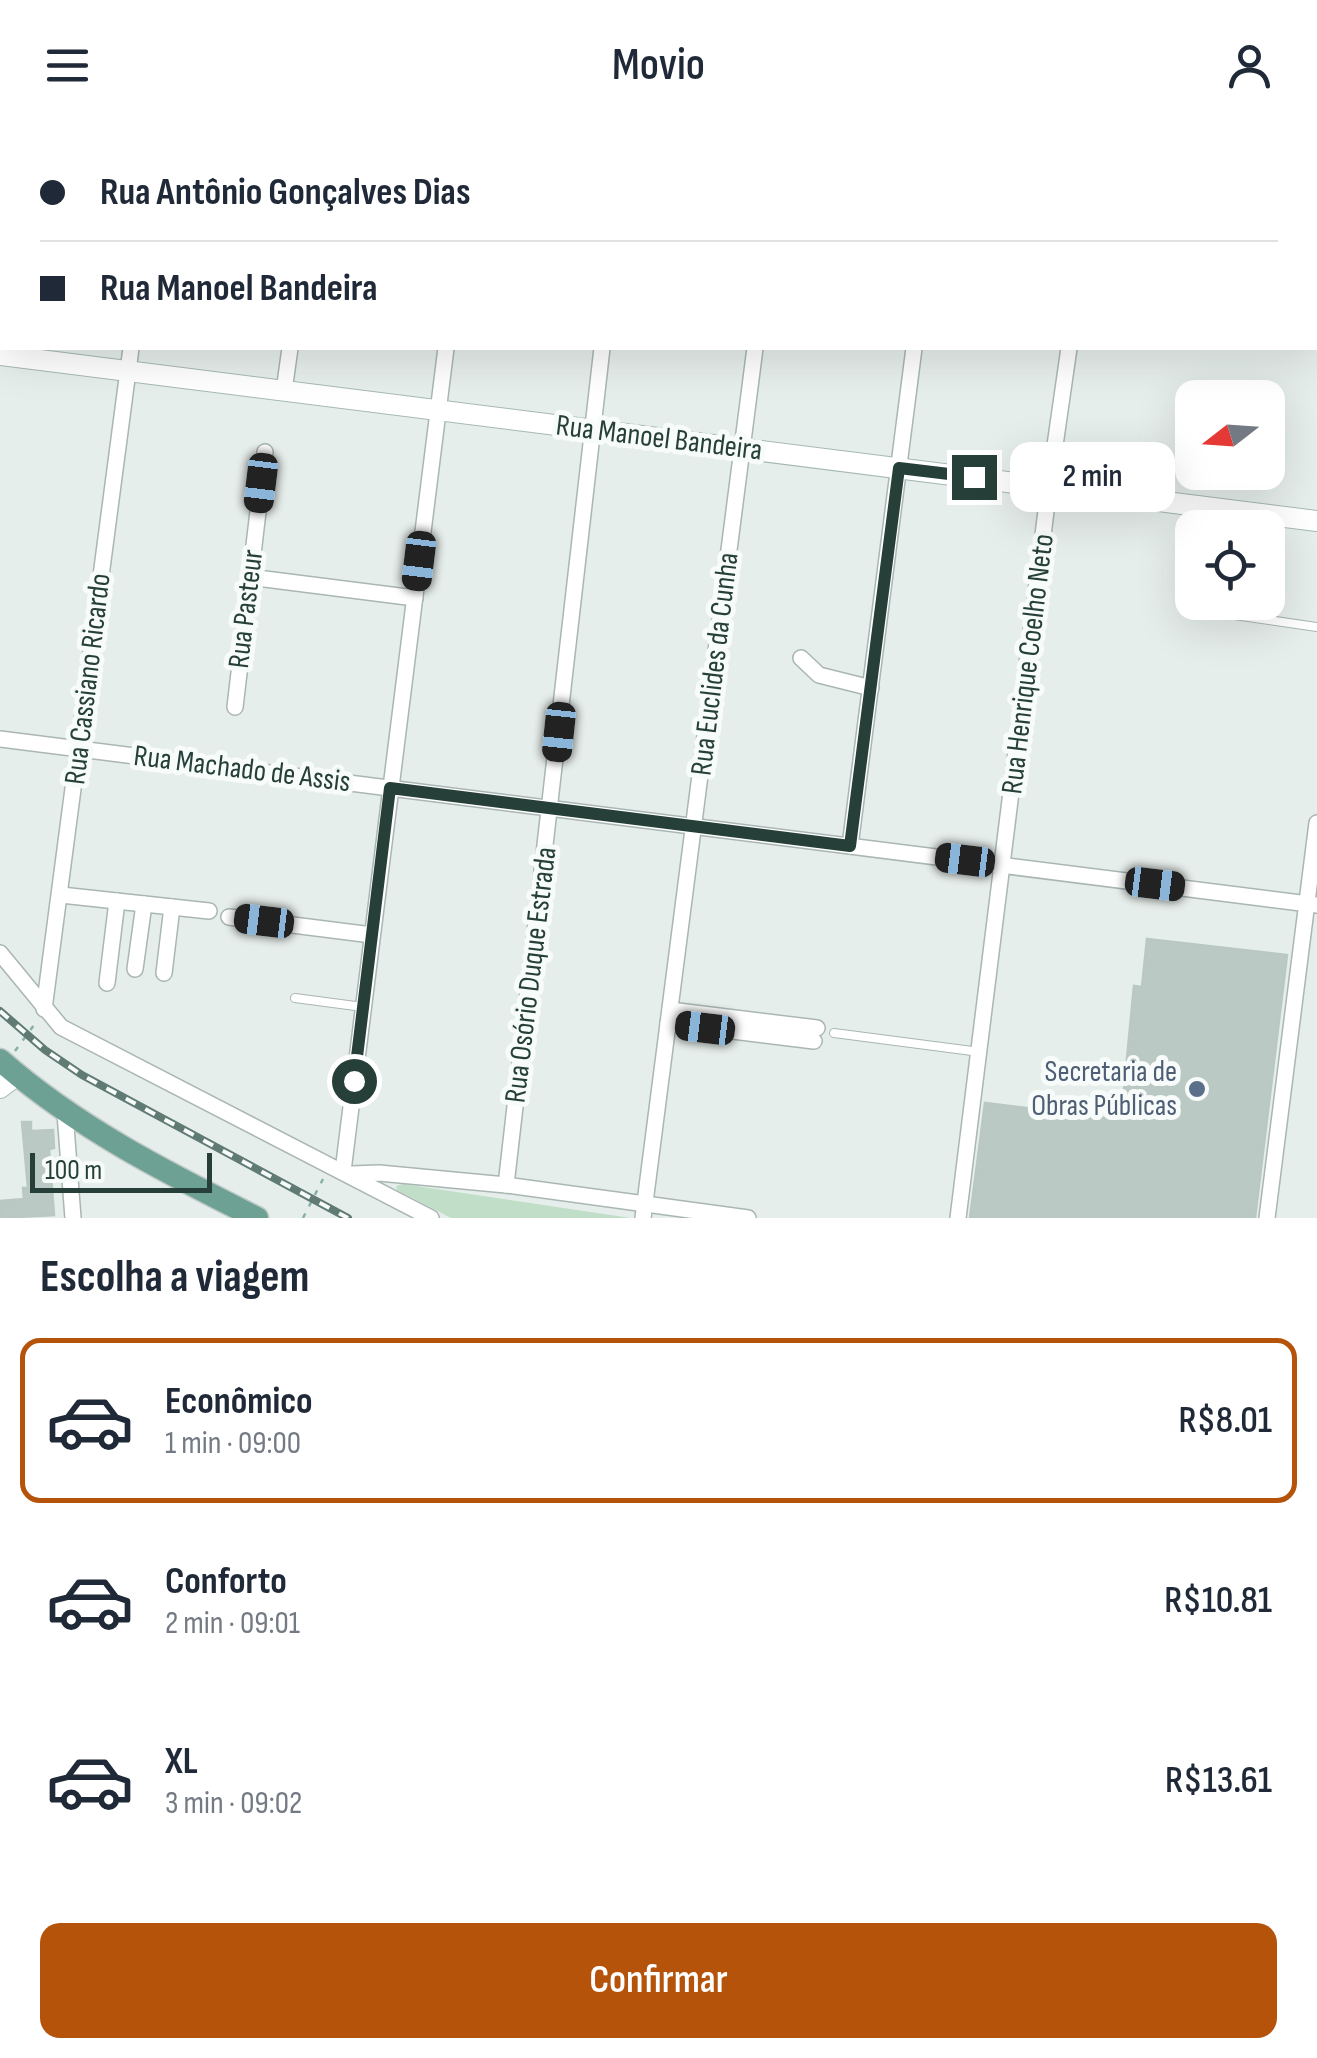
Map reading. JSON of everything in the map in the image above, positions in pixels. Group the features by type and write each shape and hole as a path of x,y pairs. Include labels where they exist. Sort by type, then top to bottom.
{"main road":[{"path":"5,1072 65,1113 257,1218"}],"street":[{"name":"Rua Cassiano Ricardo","path":"44,1010 131,350"},
{"path":"284,391 290,350"},
{"path":"340,1170 446,350"},
{"name":"Rua Osório Duque Estrada","path":"506,1185 602,350"},
{"name":"Rua Euclides da Cunha","path":"644,1211 756,350"},
{"path":"850,846 914,350"},
{"name":"Rua Henrique Coelho Neto","path":"958,1218 1048,487 1069,350"},
{"name":"Rua Manoel Bandeira","path":"0,355 1317,521"},
{"name":"Rua Pasteur","path":"235,707 265,452"},
{"path":"249,577 414,598"},
{"path":"802,658 820,675 870,688"},
{"name":"Rua Machado de Assis","path":"0,739 1312,904"},
{"path":"1267,1218 1312,904 1317,824"},
{"path":"61,895 209,910"},
{"path":"107,983 117,901"},
{"path":"136,969 144,904"},
{"path":"164,973 172,907"},
{"path":"228,917 372,935"},
{"path":"0,953 61,1026 431,1218"},
{"path":"669,1017 816,1035"},
{"path":"65,1113 73,1218"},
{"path":"340,1170 506,1185 644,1211 748,1218"}],"lane":[{"path":"1269,620 1317,627"},
{"path":"295,998 363,1007"},
{"path":"834,1032 980,1052"}],"path":[{"path":"5,1072 44,1010"},
{"path":"303,1218 340,1170"}],"green space":[{"path":"396,1186 631,1218 451,1218 397,1190"}],"building":[{"name":"Secretaria de Obras Públicas","path":"1147,939 1287,955 1255,1218 970,1218 985,1103 1121,1120 1134,986 1142,987"},
{"path":"22,1122 31,1122 31,1131 53,1130 54,1148 49,1149 54,1215 0,1218 0,1201 24,1199 23,1188 28,1188"}],"railway":[{"path":"0,1011 45,1050 82,1075 348,1218"}],"place":[{"name":"Secretaria de Obras Públicas","path":"1197,1089"}],"route":[{"path":"354,1081 390,788 850,846 899,468 974,477"}]}
